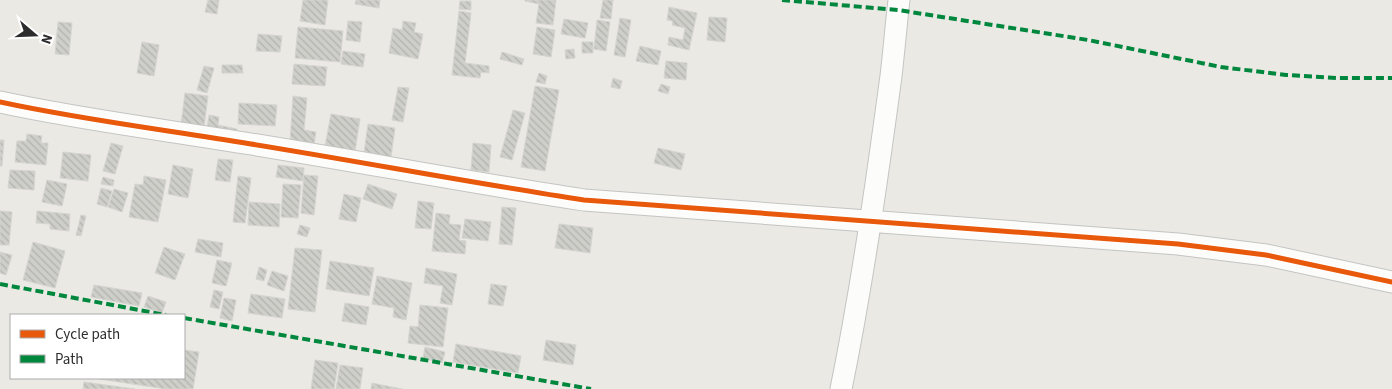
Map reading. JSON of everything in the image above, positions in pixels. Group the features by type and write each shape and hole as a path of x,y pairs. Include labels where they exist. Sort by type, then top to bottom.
{"street":[{"path":"841,389 850,346 869,222 891,74 899,0"},
{"path":"0,102 55,114 260,145 522,191 584,200 1178,244 1266,255 1392,282"}],"building":[{"path":"208,0 219,0 217,14 205,12"},
{"path":"303,0 328,0 325,25 300,21"},
{"path":"356,0 380,0 379,8 355,4"},
{"path":"525,0 556,0 553,25 536,23 539,4"},
{"path":"603,0 613,0 611,19 600,18"},
{"path":"460,1 471,1 471,10 459,9"},
{"path":"669,7 697,13 689,50 668,45 669,37 683,40 685,28 672,25 673,21 667,20"},
{"path":"459,11 471,13 465,63 489,66 489,73 481,72 480,78 452,75"},
{"path":"709,17 727,18 725,42 707,40"},
{"path":"620,18 631,20 625,57 614,55"},
{"path":"564,19 588,23 585,38 561,34"},
{"path":"597,20 610,22 606,51 594,49"},
{"path":"348,21 362,22 360,42 346,40"},
{"path":"403,21 416,23 414,32 423,34 418,59 389,53 393,28 402,30"},
{"path":"58,22 72,23 69,55 55,54"},
{"path":"298,27 343,31 340,62 295,58"},
{"path":"537,27 555,30 551,57 533,54"},
{"path":"258,34 282,36 280,52 256,51"},
{"path":"142,42 159,45 154,76 137,73"},
{"path":"582,42 593,42 593,53 582,53"},
{"path":"640,46 661,51 658,65 636,61"},
{"path":"574,49 575,58 566,59 565,50"},
{"path":"343,51 365,54 363,67 341,64"},
{"path":"502,52 524,59 522,65 500,59"},
{"path":"666,61 687,63 686,80 664,78"},
{"path":"294,64 327,67 325,86 292,84"},
{"path":"222,65 242,65 243,73 222,73"},
{"path":"204,66 214,68 207,93 197,90"},
{"path":"539,73 547,76 545,84 536,82"},
{"path":"613,78 622,81 620,89 611,87"},
{"path":"661,84 670,87 668,94 658,91"},
{"path":"535,86 559,90 545,171 521,167"},
{"path":"398,87 409,88 403,122 392,120"},
{"path":"185,93 208,96 203,135 180,132"},
{"path":"293,96 307,98 304,130 316,132 314,144 290,142"},
{"path":"239,103 277,105 275,126 238,124"},
{"path":"513,110 525,113 512,160 500,157"},
{"path":"331,114 360,119 355,151 325,146"},
{"path":"209,115 219,117 218,125 237,129 235,140 206,135"},
{"path":"368,124 395,128 391,157 364,153"},
{"path":"27,134 42,136 41,143 48,143 46,165 15,162 17,141 26,141"},
{"path":"0,140 4,140 2,166 0,166"},
{"path":"111,143 123,146 115,174 103,171"},
{"path":"473,143 491,145 489,172 471,170"},
{"path":"658,148 685,154 681,170 654,163"},
{"path":"63,152 91,155 88,181 60,178"},
{"path":"218,159 233,160 230,182 215,180"},
{"path":"173,165 193,169 188,198 168,194"},
{"path":"278,165 304,168 303,181 276,177"},
{"path":"10,170 35,171 34,190 8,188"},
{"path":"304,175 318,176 314,215 301,213"},
{"path":"144,176 166,180 158,222 129,217 135,184 143,185"},
{"path":"238,176 251,178 245,223 233,222"},
{"path":"103,177 114,180 113,186 101,184"},
{"path":"47,180 67,184 62,206 42,202"},
{"path":"283,184 301,185 298,218 281,217"},
{"path":"368,184 397,194 392,209 363,199"},
{"path":"101,188 112,191 107,207 97,204"},
{"path":"114,189 128,193 122,212 108,207"},
{"path":"344,194 361,198 356,222 339,219"},
{"path":"418,201 434,203 431,229 415,228"},
{"path":"249,202 280,204 279,227 248,225"},
{"path":"502,207 516,208 512,245 499,244"},
{"path":"0,211 12,212 9,245 0,245"},
{"path":"37,211 70,214 69,231 50,229 50,224 36,223"},
{"path":"436,213 450,215 449,224 461,225 459,240 466,241 465,254 432,251"},
{"path":"81,215 86,216 81,236 76,235"},
{"path":"465,219 491,222 488,241 462,238"},
{"path":"559,224 593,228 590,253 555,248"},
{"path":"300,225 310,228 307,237 297,234"},
{"path":"198,239 223,243 221,257 195,252"},
{"path":"33,242 65,251 55,288 23,280"},
{"path":"164,247 185,254 175,280 155,273"},
{"path":"295,248 322,250 315,312 288,309"},
{"path":"0,252 12,255 6,275 0,273"},
{"path":"217,260 232,263 226,286 212,283"},
{"path":"330,261 374,268 369,296 326,289"},
{"path":"259,267 267,270 264,281 256,279"},
{"path":"426,268 457,274 452,305 440,303 443,286 424,283"},
{"path":"272,271 288,276 284,291 267,285"},
{"path":"377,276 412,283 406,320 393,317 394,308 372,304"},
{"path":"491,284 507,286 503,306 488,304"},
{"path":"94,285 142,293 139,306 91,297"},
{"path":"214,290 223,292 219,309 210,307"},
{"path":"251,294 285,299 282,318 248,313"},
{"path":"148,296 166,302 162,313 144,307"},
{"path":"224,298 236,300 232,321 220,318"},
{"path":"345,303 369,307 366,325 342,321"},
{"path":"420,305 448,308 443,347 408,343 410,326 418,327"},
{"path":"546,340 576,345 573,365 543,360"},
{"path":"456,344 521,356 518,373 453,362"},
{"path":"425,347 445,352 442,363 423,358"},
{"path":"185,350 199,352 193,389 166,389 99,379 185,379"},
{"path":"315,360 338,363 334,389 311,389"},
{"path":"340,365 363,368 360,389 336,389"},
{"path":"84,382 135,389 83,389"},
{"path":"372,383 402,389 371,389"}],"marked path":[{"path":"782,0 898,10 1088,40 1221,67 1286,75 1337,78 1392,78"},
{"path":"0,284 161,314"},
{"path":"185,318 591,389"}],"cycle path":[{"path":"0,102 94,120 251,144 584,200 1178,244 1266,255 1392,282"}]}
